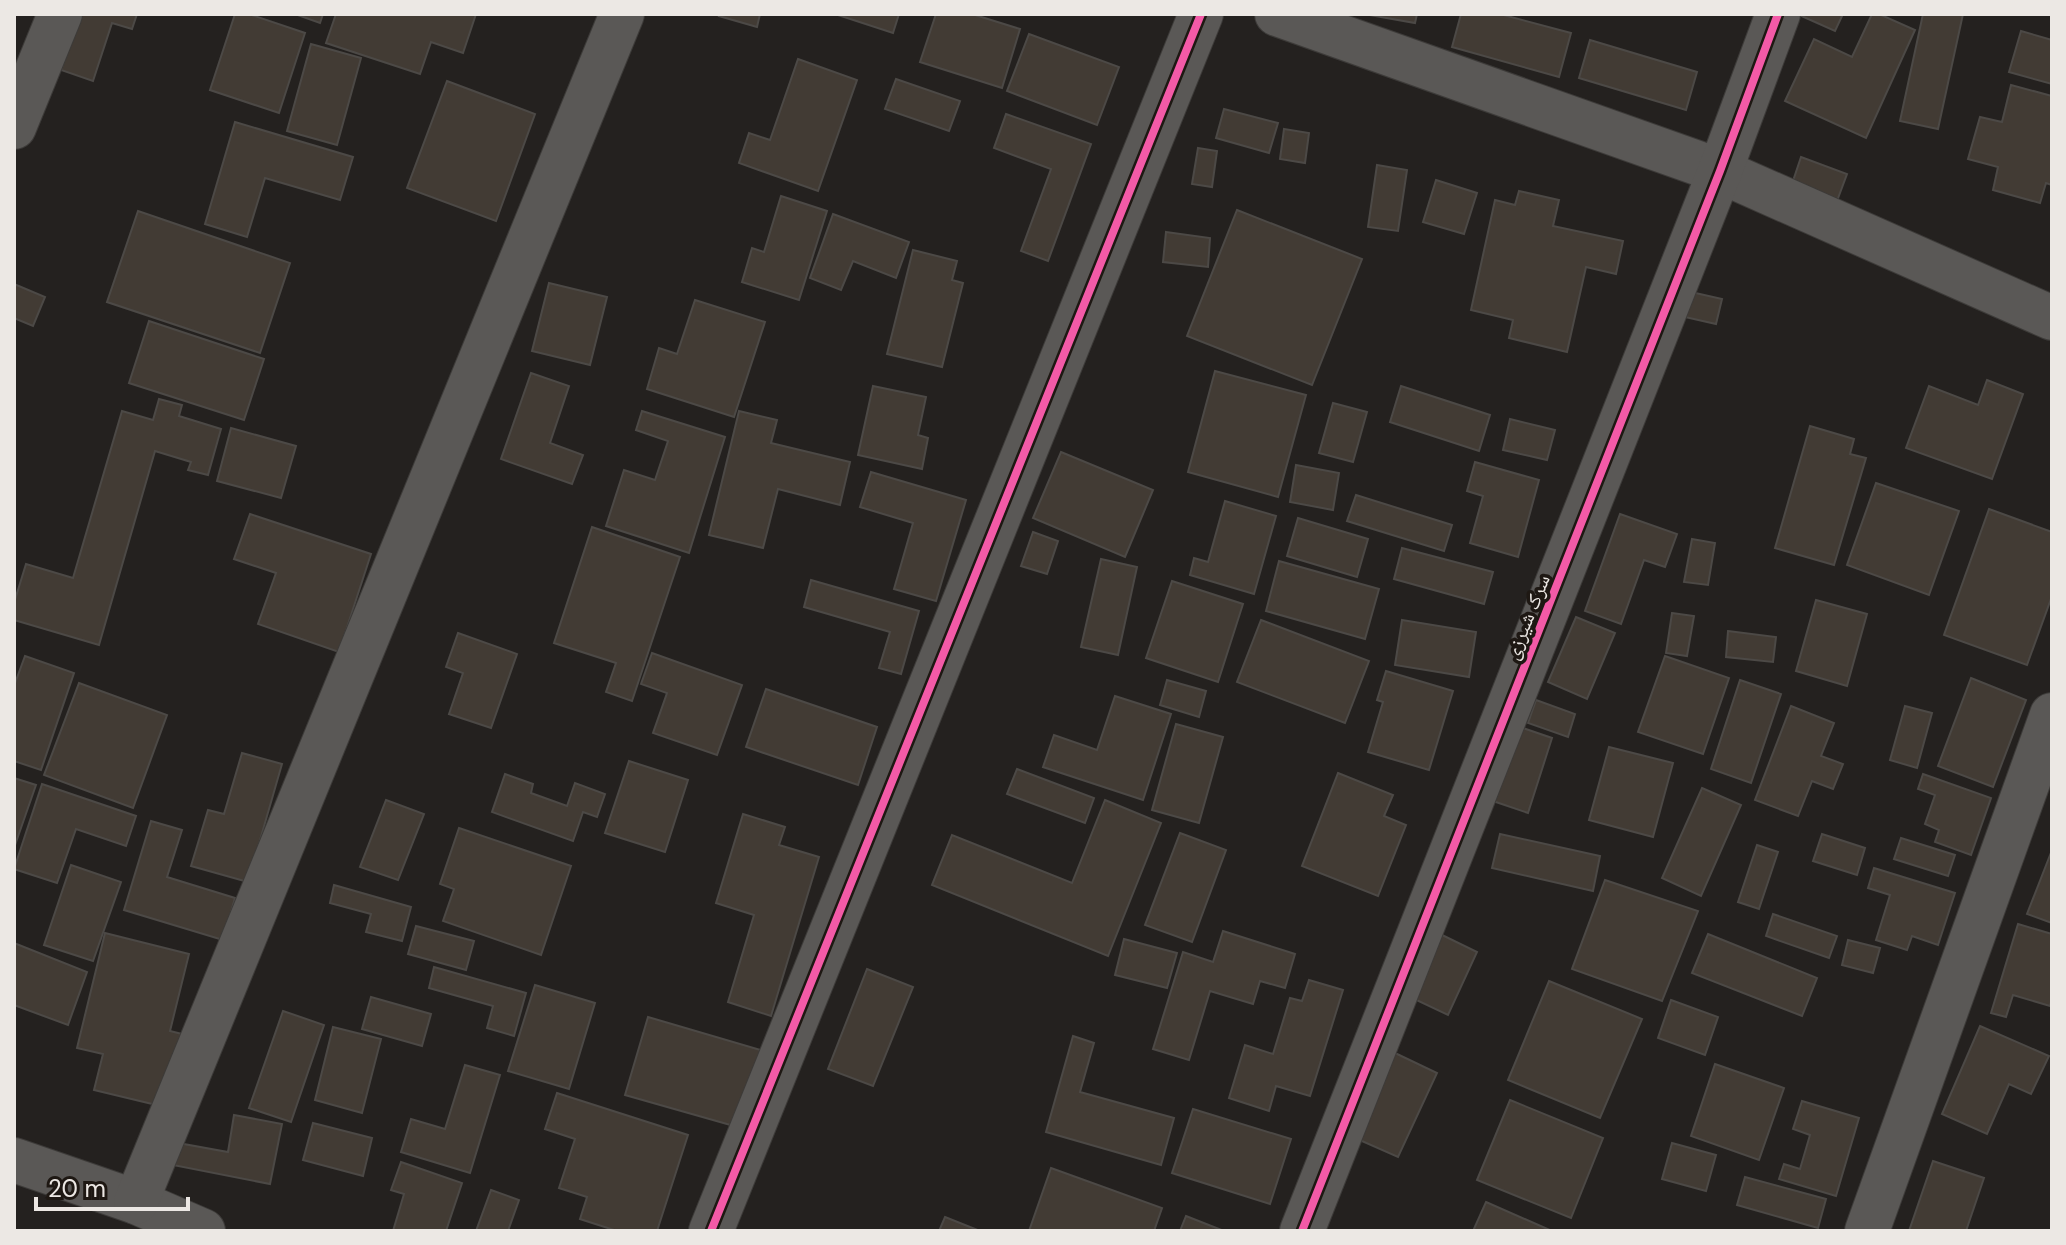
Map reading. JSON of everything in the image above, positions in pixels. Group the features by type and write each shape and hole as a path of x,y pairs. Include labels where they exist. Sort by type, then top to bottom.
{"street":[{"path":"14,127 60,14"},
{"path":"136,1202 622,14"},
{"path":"711,1231 1201,14"},
{"path":"1277,14 1720,171 2052,318"},
{"name":"سرک شیرزی","path":"1302,1231 1720,171 1778,14"},
{"path":"1867,1231 2052,715"},
{"path":"14,1160 136,1202 203,1231"}],"building":[{"path":"80,14 137,14 132,29 112,23 93,81 61,70"},
{"path":"235,14 249,14 305,33 279,113 210,90"},
{"path":"295,14 323,14 320,23"},
{"path":"336,14 476,14 463,53 431,42 420,74 326,43"},
{"path":"720,14 760,14 757,27"},
{"path":"835,14 899,14 893,33"},
{"path":"936,14 972,14 1020,29 1002,88 920,62"},
{"path":"1364,14 1417,14 1415,23"},
{"path":"1461,14 1500,14 1571,33 1559,77 1452,47"},
{"path":"1797,14 1843,14 1835,31"},
{"path":"1872,14 1879,14 1915,30 1866,138 1785,101 1814,39 1852,57"},
{"path":"1923,14 1963,14 1938,129 1900,121"},
{"path":"2021,31 2052,40 2052,84 2009,72"},
{"path":"1029,34 1119,67 1097,125 1007,91"},
{"path":"1590,40 1697,72 1686,110 1579,78"},
{"path":"311,44 361,58 337,145 287,131"},
{"path":"798,59 857,80 818,191 739,163 749,133 770,140"},
{"path":"896,79 960,101 949,131 885,109"},
{"path":"447,81 535,114 496,221 407,188"},
{"path":"2011,85 2052,96 2052,185 2046,183 2040,203 1993,190 1998,167 1968,159 1980,117 2002,122"},
{"path":"1224,109 1278,123 1269,153 1216,138"},
{"path":"1006,114 1091,144 1048,261 1021,251 1051,169 994,148"},
{"path":"235,122 353,157 340,200 265,178 247,237 205,224"},
{"path":"1284,129 1309,133 1305,163 1280,159"},
{"path":"1198,148 1217,151 1212,187 1192,184"},
{"path":"1801,157 1847,174 1834,209 1789,193"},
{"path":"1377,165 1407,170 1398,231 1368,227"},
{"path":"1436,180 1477,193 1464,234 1423,222"},
{"path":"1519,191 1559,200 1553,226 1623,241 1616,274 1586,267 1567,352 1509,338 1513,320 1471,310 1495,200 1515,205"},
{"path":"781,196 827,211 799,300 742,282 752,248 764,252"},
{"path":"1237,210 1362,259 1312,385 1187,336"},
{"path":"138,211 290,263 260,353 107,302"},
{"path":"833,214 909,242 896,278 853,261 841,290 810,278"},
{"path":"1166,232 1210,238 1208,267 1163,262"},
{"path":"913,250 957,261 952,280 963,283 942,367 887,354"},
{"path":"549,283 607,297 590,365 532,351"},
{"path":"14,284 45,297 33,326 14,318"},
{"path":"1691,292 1722,299 1716,324 1685,317"},
{"path":"695,300 765,322 734,417 647,389 659,348 677,354"},
{"path":"149,321 264,359 244,420 129,383"},
{"path":"1215,371 1306,395 1278,497 1188,472"},
{"path":"531,373 569,386 550,443 583,455 572,484 501,459"},
{"path":"1987,380 2023,394 1992,479 1906,448 1929,386 1978,405"},
{"path":"873,386 926,397 918,435 928,438 922,469 858,455"},
{"path":"1401,386 1490,415 1479,451 1390,422"},
{"path":"159,399 182,405 179,416 221,429 208,475 188,470 191,462 155,451 99,645 14,620 14,603 26,564 73,578 122,411 153,420"},
{"path":"1333,403 1367,412 1353,462 1319,453"},
{"path":"642,411 725,437 689,553 606,526 624,470 655,480 668,441 636,430"},
{"path":"739,411 777,420 771,443 850,462 840,505 778,489 763,548 709,535"},
{"path":"1510,419 1555,430 1547,460 1503,450"},
{"path":"1810,426 1854,439 1850,454 1866,458 1834,565 1775,548"},
{"path":"231,428 296,446 281,498 217,481"},
{"path":"1061,452 1153,490 1125,557 1033,518"},
{"path":"1475,462 1539,480 1518,557 1470,543 1483,496 1467,491"},
{"path":"1296,465 1339,473 1333,510 1290,502"},
{"path":"871,472 966,500 936,601 894,589 913,523 860,507"},
{"path":"1876,483 1959,511 1929,595 1847,565"},
{"path":"1356,495 1452,525 1444,551 1347,521"},
{"path":"1225,501 1276,516 1254,594 1190,575 1194,558 1208,562"},
{"path":"1989,509 2052,532 2052,596 2027,665 1944,635"},
{"path":"250,514 371,554 339,652 258,624 276,573 234,559"},
{"path":"1620,514 1677,534 1665,567 1644,560 1621,624 1585,611"},
{"path":"1298,518 1368,539 1357,577 1287,556"},
{"path":"592,527 680,557 632,701 606,692 616,663 554,643"},
{"path":"1033,532 1058,541 1047,574 1021,566"},
{"path":"1692,539 1715,543 1708,585 1684,582"},
{"path":"1402,548 1493,572 1484,604 1394,579"},
{"path":"1101,559 1137,567 1118,655 1081,647"},
{"path":"1279,561 1379,589 1365,639 1266,611"},
{"path":"811,580 919,611 901,674 879,668 890,632 804,607"},
{"path":"1172,581 1243,604 1218,682 1146,658"},
{"path":"1816,600 1867,614 1847,686 1796,671"},
{"path":"1672,613 1694,616 1687,656 1666,653"},
{"path":"1576,617 1615,633 1587,699 1548,682"},
{"path":"1261,620 1369,661 1345,723 1237,682"},
{"path":"1402,620 1476,632 1469,677 1395,665"},
{"path":"1728,631 1776,637 1773,662 1726,657"},
{"path":"458,633 517,654 491,728 449,714 463,673 446,667"},
{"path":"652,653 742,685 717,755 653,733 667,693 641,684"},
{"path":"25,656 74,673 41,770 14,761 14,686"},
{"path":"1665,656 1729,678 1703,754 1638,732"},
{"path":"1386,671 1453,691 1429,770 1368,752 1383,702 1377,700"},
{"path":"1971,678 2026,700 1993,787 1938,766"},
{"path":"1167,680 1206,691 1199,717 1160,705"},
{"path":"1740,680 1781,694 1751,783 1711,769"},
{"path":"79,683 167,715 133,808 44,775"},
{"path":"766,689 877,727 858,785 746,747"},
{"path":"1115,696 1171,714 1143,800 1043,767 1054,735 1097,750"},
{"path":"1536,700 1575,714 1568,737 1528,723"},
{"path":"1791,706 1834,723 1821,756 1843,764 1833,789 1812,781 1798,816 1755,800"},
{"path":"1905,706 1932,713 1917,768 1890,760"},
{"path":"1176,724 1223,737 1199,823 1152,810"},
{"path":"1517,726 1552,738 1528,813 1493,801"},
{"path":"1609,747 1673,763 1653,837 1589,820"},
{"path":"242,753 282,764 248,882 191,866 208,810 224,814"},
{"path":"629,761 688,780 665,852 605,833"},
{"path":"1017,769 1094,798 1085,823 1007,794"},
{"path":"1338,773 1393,795 1384,816 1406,825 1378,896 1302,866"},
{"path":"505,774 533,784 531,793 567,806 575,783 605,794 597,817 583,812 573,841 492,812"},
{"path":"1923,774 1991,798 1971,855 1935,842 1939,830 1925,824 1935,795 1918,789"},
{"path":"14,778 36,785 14,848"},
{"path":"42,784 136,816 126,846 76,829 57,883 14,869"},
{"path":"1702,788 1741,805 1701,896 1662,878"},
{"path":"386,800 424,814 398,880 360,867"},
{"path":"1105,800 1161,823 1108,956 932,885 952,835 1072,883"},
{"path":"743,814 785,827 779,845 819,857 771,1016 728,1002 754,915 716,903"},
{"path":"151,821 182,830 167,877 235,898 223,940 124,910"},
{"path":"459,828 571,866 541,955 443,921 454,889 440,884"},
{"path":"1180,833 1226,850 1192,942 1145,925"},
{"path":"1500,834 1600,856 1593,891 1492,868"},
{"path":"1822,834 1865,848 1857,875 1813,861"},
{"path":"1901,838 1955,855 1948,876 1894,859"},
{"path":"1757,845 1778,852 1759,909 1738,902"},
{"path":"2052,850 2052,923 2027,914"},
{"path":"71,865 121,882 93,961 44,945"},
{"path":"1874,868 1955,893 1938,945 1912,936 1907,950 1876,940 1890,895 1868,888"},
{"path":"1605,880 1698,911 1662,1001 1572,969"},
{"path":"334,885 411,907 402,941 366,932 371,914 330,903"},
{"path":"1773,914 1837,936 1829,958 1766,936"},
{"path":"2018,924 2052,934 2052,998 2050,1006 2013,995 2006,1017 1991,1013"},
{"path":"416,926 474,941 466,970 408,954"},
{"path":"1223,931 1295,954 1285,988 1260,981 1253,1004 1210,991 1189,1060 1153,1049 1183,952 1213,962"},
{"path":"105,933 189,954 170,1031 194,1037 169,1108 94,1090 103,1054 77,1048"},
{"path":"1438,933 1477,952 1448,1015 1408,996"},
{"path":"1708,934 1817,978 1802,1016 1692,973"},
{"path":"1124,939 1177,953 1167,988 1115,975"},
{"path":"1848,940 1880,948 1873,973 1842,965"},
{"path":"14,943 87,972 68,1025 14,1005"},
{"path":"434,967 526,993 514,1036 487,1028 493,1006 429,988"},
{"path":"867,969 913,987 873,1086 828,1069"},
{"path":"1309,980 1343,990 1310,1096 1276,1086 1269,1111 1229,1098 1245,1045 1273,1054 1290,998 1302,1001"},
{"path":"1549,981 1642,1019 1600,1118 1508,1080"},
{"path":"535,985 595,1003 569,1089 508,1071"},
{"path":"371,997 431,1014 422,1046 362,1029"},
{"path":"1671,1000 1718,1017 1705,1055 1658,1038"},
{"path":"283,1011 324,1025 291,1122 249,1108"},
{"path":"648,1017 764,1051 741,1128 625,1095"},
{"path":"1980,1026 2049,1056 2031,1094 2009,1084 1987,1134 1942,1114"},
{"path":"333,1027 381,1039 362,1113 315,1100"},
{"path":"1073,1036 1094,1043 1080,1092 1174,1118 1161,1165 1046,1132"},
{"path":"1395,1053 1437,1073 1398,1157 1355,1138"},
{"path":"1715,1064 1784,1088 1759,1160 1691,1136"},
{"path":"465,1065 500,1075 470,1173 401,1152 411,1119 445,1129"},
{"path":"557,1093 688,1135 657,1231 617,1231 580,1219 587,1197 559,1188 575,1139 545,1129"},
{"path":"1510,1100 1603,1138 1571,1218 1477,1180"},
{"path":"1802,1101 1859,1118 1836,1196 1779,1179 1784,1164 1800,1169 1810,1135 1793,1129"},
{"path":"1193,1109 1291,1139 1270,1204 1172,1173"},
{"path":"234,1115 282,1124 270,1184 173,1165 178,1143 228,1152"},
{"path":"313,1123 372,1138 363,1176 303,1160"},
{"path":"1672,1143 1716,1155 1706,1191 1662,1179"},
{"path":"1933,1161 1984,1178 1966,1231 1909,1231"},
{"path":"401,1162 462,1183 446,1231 393,1231 404,1194 391,1190"},
{"path":"1051,1168 1162,1208 1154,1231 1029,1231"},
{"path":"1745,1177 1826,1199 1818,1228 1737,1205"},
{"path":"491,1190 519,1200 508,1231 476,1231"},
{"path":"1486,1202 1552,1231 1473,1231"},
{"path":"1186,1216 1224,1231 1180,1231"},
{"path":"945,1217 980,1231 939,1231"}],"cycle path":[{"path":"711,1231 1201,14"},
{"path":"1302,1231 1720,171 1778,14"}]}
